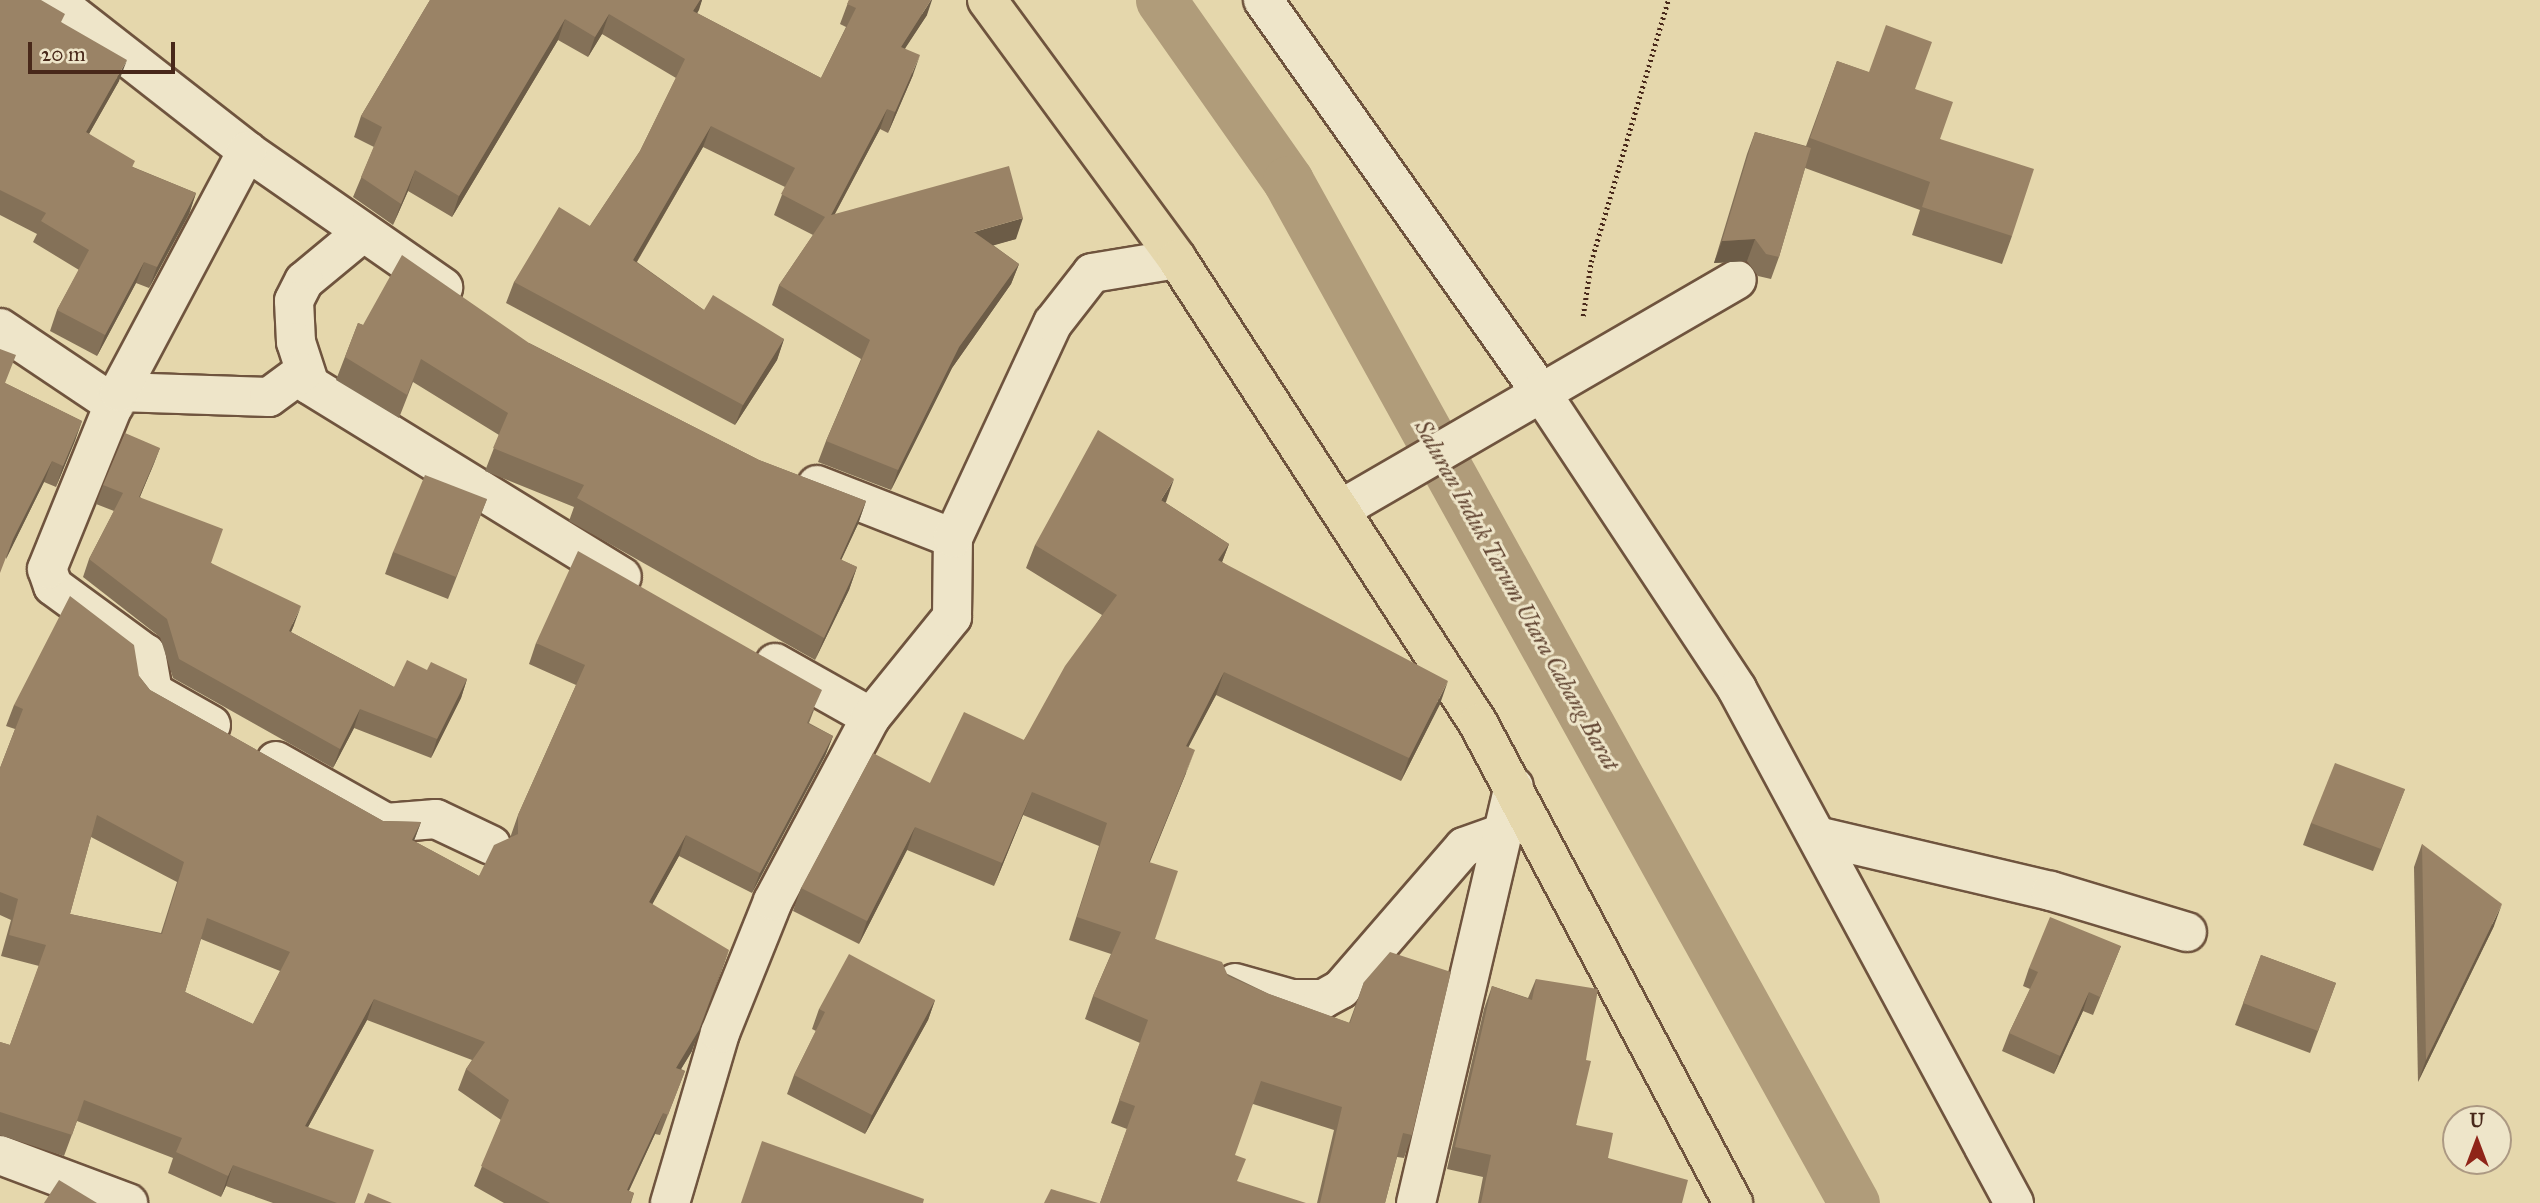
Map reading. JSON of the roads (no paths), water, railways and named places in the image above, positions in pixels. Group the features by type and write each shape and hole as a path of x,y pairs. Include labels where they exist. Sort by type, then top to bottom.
{"main road":[{"path":"987,0 1177,259 1343,508 1514,786 1733,1203"}],"street":[{"path":"54,0 247,150 362,233 475,308"},
{"path":"1263,0 1525,400 1737,689 1821,837 2014,1203"},
{"path":"247,150 117,398 50,557 53,586 146,653 150,688 182,709 386,823 436,819 491,845"},
{"path":"362,233 304,281 295,301 303,372 317,394 656,596"},
{"path":"670,1203 720,1032 773,901 871,718 952,617 953,538 1036,355 1069,301 1092,273 1177,259"},
{"path":"1343,508 1525,400 1575,376 1737,280"},
{"path":"0,328 117,398 268,397 303,372"},
{"path":"786,473 953,538"},
{"path":"740,643 871,718"},
{"path":"1416,1203 1514,786"},
{"path":"1235,983 1292,999 1323,999 1341,989 1464,847 1503,832"},
{"path":"1821,837 2051,891 2187,932"},
{"path":"0,1155 128,1203"}],"waterway":[{"name":"Saluran Induk Tarum Utara Cabang Barat","path":"1161,0 1288,181 1854,1203"}]}
